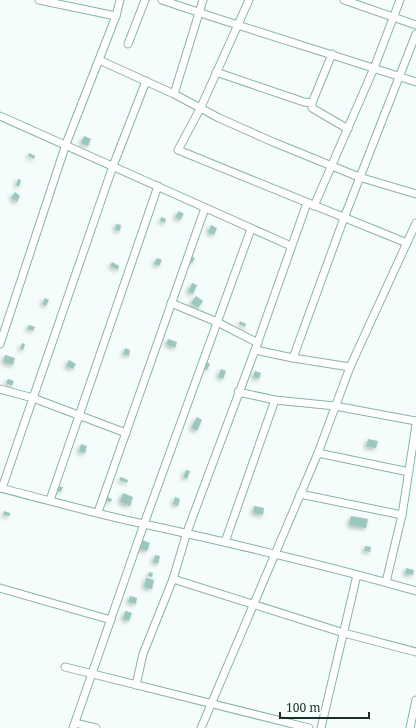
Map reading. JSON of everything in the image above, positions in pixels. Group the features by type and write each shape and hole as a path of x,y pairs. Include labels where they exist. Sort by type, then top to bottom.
{"street":[{"path":"39,0 116,16"},
{"path":"0,344 66,144 116,16 120,0"},
{"path":"128,44 145,0"},
{"path":"162,0 237,26 332,54 416,82"},
{"path":"174,94 203,0"},
{"path":"249,0 201,107 178,150 407,243"},
{"path":"344,0 416,25"},
{"path":"136,685 143,654 173,579 187,532 238,392 258,342 291,246 311,204 332,166 374,68 392,17 400,0"},
{"path":"293,358 359,177 416,34"},
{"path":"332,54 312,103 312,108 348,129"},
{"path":"99,60 201,107 219,118 273,142 359,177 416,194"},
{"path":"216,72 304,102 312,103"},
{"path":"146,81 113,166 1,488 144,524 187,532 386,582 416,591"},
{"path":"0,116 66,144 291,246"},
{"path":"50,500 158,186"},
{"path":"98,512 205,208"},
{"path":"201,728 318,453 350,367 416,223"},
{"path":"96,728 74,726 144,524 251,229"},
{"path":"171,303 217,322 258,342"},
{"path":"255,350 350,367"},
{"path":"0,388 33,398 126,433"},
{"path":"238,392 275,400 335,406 416,421"},
{"path":"225,542 275,400"},
{"path":"386,582 402,515 416,425"},
{"path":"318,453 409,472"},
{"path":"300,494 402,515"},
{"path":"321,728 357,575"},
{"path":"173,579 253,603 344,633 416,652"},
{"path":"0,588 111,620"},
{"path":"65,667 309,728"},
{"path":"410,728 416,703"}],"building":[{"path":"84,136 91,139 88,146 81,143"},
{"path":"29,153 35,156 34,159 28,156"},
{"path":"18,179 21,180 19,187 16,185"},
{"path":"15,192 20,196 17,202 11,198"},
{"path":"179,211 184,214 180,220 175,217"},
{"path":"161,217 166,219 165,223 160,221"},
{"path":"116,224 121,225 120,231 115,230"},
{"path":"211,225 217,228 214,235 208,232"},
{"path":"189,256 195,258 192,263 187,261"},
{"path":"157,258 162,260 159,266 154,264"},
{"path":"112,262 119,266 118,270 110,266"},
{"path":"192,283 197,285 193,294 188,292"},
{"path":"196,296 203,301 198,308 191,303"},
{"path":"45,298 49,300 46,306 42,304"},
{"path":"240,321 246,324 245,327 239,324"},
{"path":"29,325 35,327 33,331 27,329"},
{"path":"168,339 177,342 175,348 166,344"},
{"path":"22,343 25,344 23,350 20,349"},
{"path":"125,348 130,350 129,356 123,354"},
{"path":"5,355 15,358 13,365 3,362"},
{"path":"69,360 76,364 73,369 66,366"},
{"path":"206,362 210,364 207,370 203,368"},
{"path":"221,369 226,371 223,379 218,377"},
{"path":"255,371 261,373 259,379 253,377"},
{"path":"8,379 14,381 12,386 6,383"},
{"path":"197,417 202,420 197,431 191,428"},
{"path":"368,439 378,441 376,448 366,447"},
{"path":"81,444 87,446 85,453 79,452"},
{"path":"186,470 190,471 187,479 183,477"},
{"path":"121,477 128,480 127,483 119,480"},
{"path":"56,486 63,487 61,492 55,490"},
{"path":"123,493 133,497 130,506 120,502"},
{"path":"105,496 112,499 111,502 104,500"},
{"path":"175,497 180,499 178,506 173,504"},
{"path":"254,506 264,508 263,515 253,513"},
{"path":"4,511 10,513 10,516 3,515"},
{"path":"351,516 368,519 366,528 349,525"},
{"path":"142,540 150,543 147,551 138,548"},
{"path":"365,546 371,547 370,552 364,551"},
{"path":"155,555 160,556 158,564 153,562"},
{"path":"406,568 414,570 413,575 405,574"},
{"path":"149,572 153,573 152,577 148,576"},
{"path":"146,578 154,580 152,589 144,587"},
{"path":"130,596 137,598 136,604 128,602"},
{"path":"125,611 132,613 129,621 123,619"}]}
